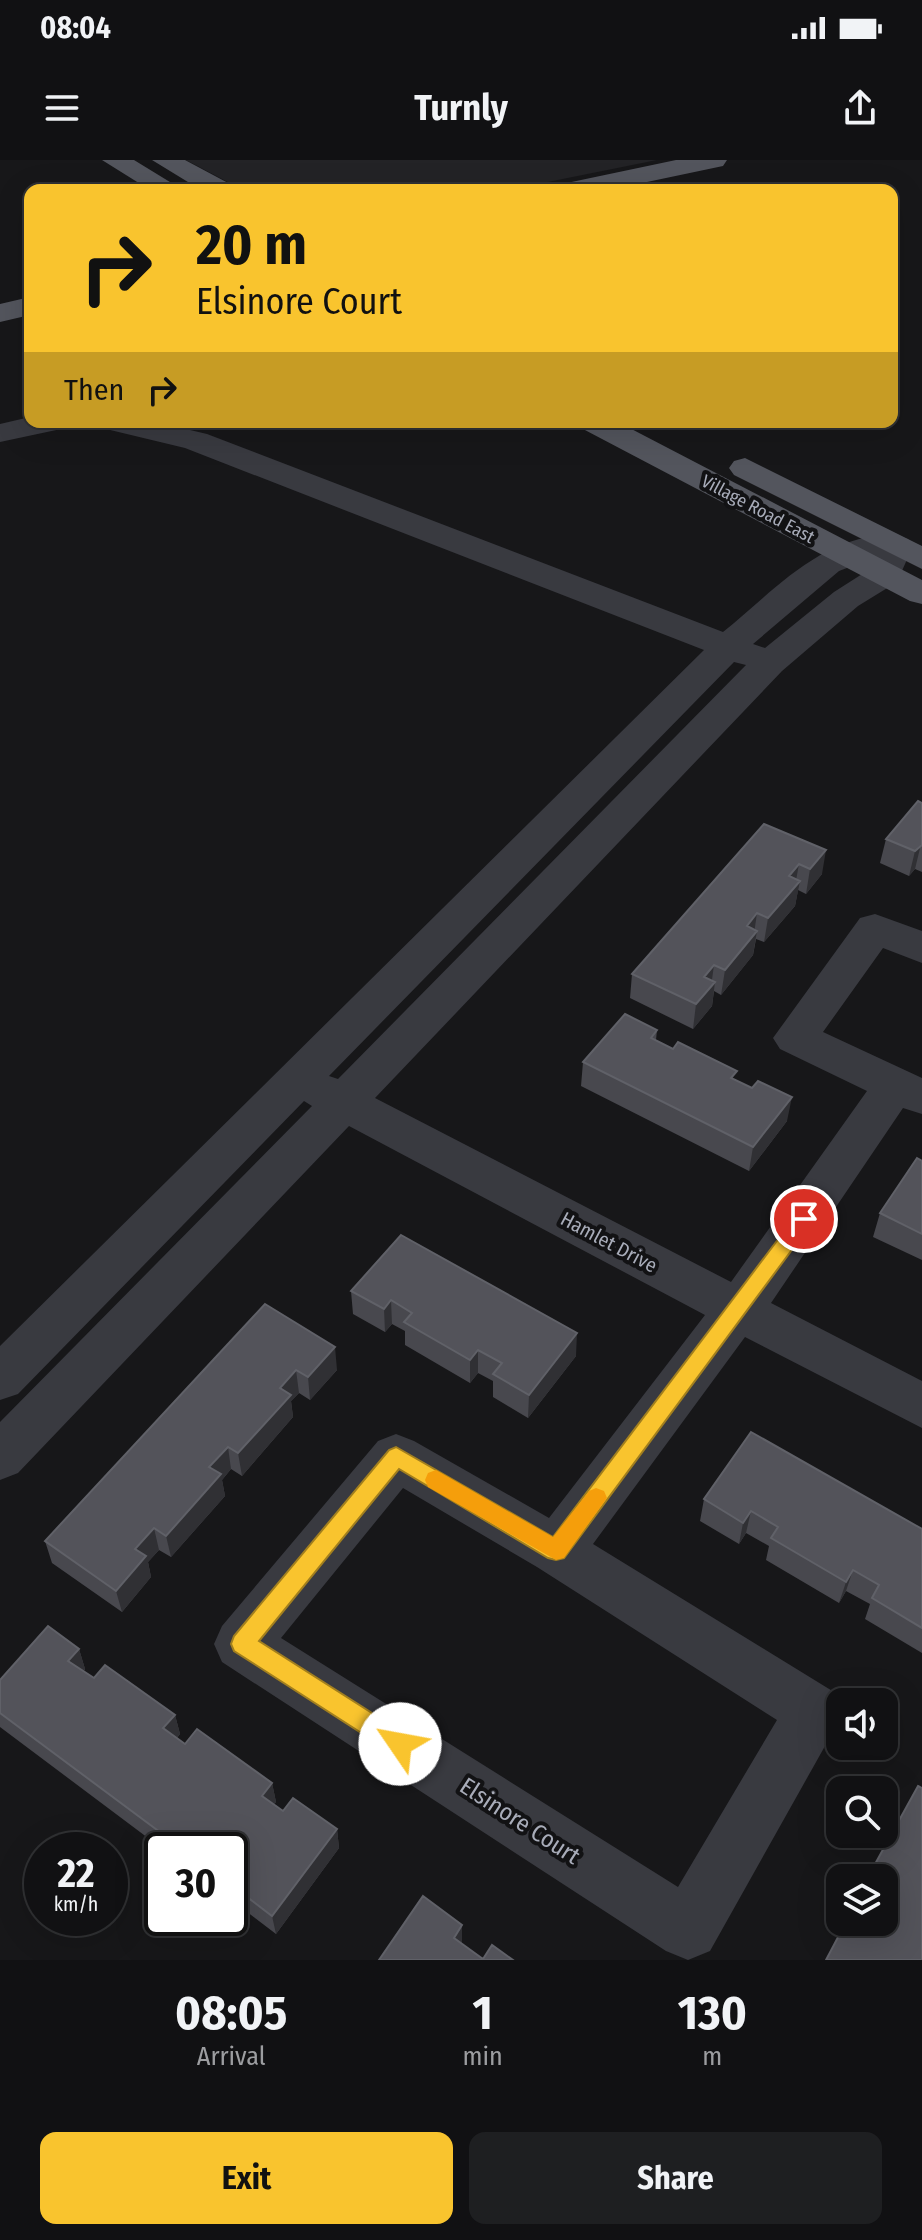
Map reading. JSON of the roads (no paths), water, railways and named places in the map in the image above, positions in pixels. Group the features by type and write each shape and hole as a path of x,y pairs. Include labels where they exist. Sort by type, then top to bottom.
{"main road":[{"path":"115,160 159,184"},
{"path":"165,160 210,184"},
{"path":"600,184 714,160"},
{"path":"0,313 24,307"},
{"name":"Village Road East","path":"605,428 842,555"},
{"name":"Village Road East","path":"669,428 906,553 922,594"}],"street":[{"path":"0,433 24,428"},
{"path":"142,428 196,441 769,663"},
{"path":"0,1379 729,646 842,555 867,548 906,553"},
{"path":"0,1457 769,663 906,553"},
{"path":"556,1550 908,1092 795,1038 875,928 922,948"},
{"name":"Hamlet Drive","path":"297,1078 922,1406"},
{"name":"Elsinore Court","path":"396,1457 556,1550 814,1711 688,1929 242,1644 396,1457"}]}
